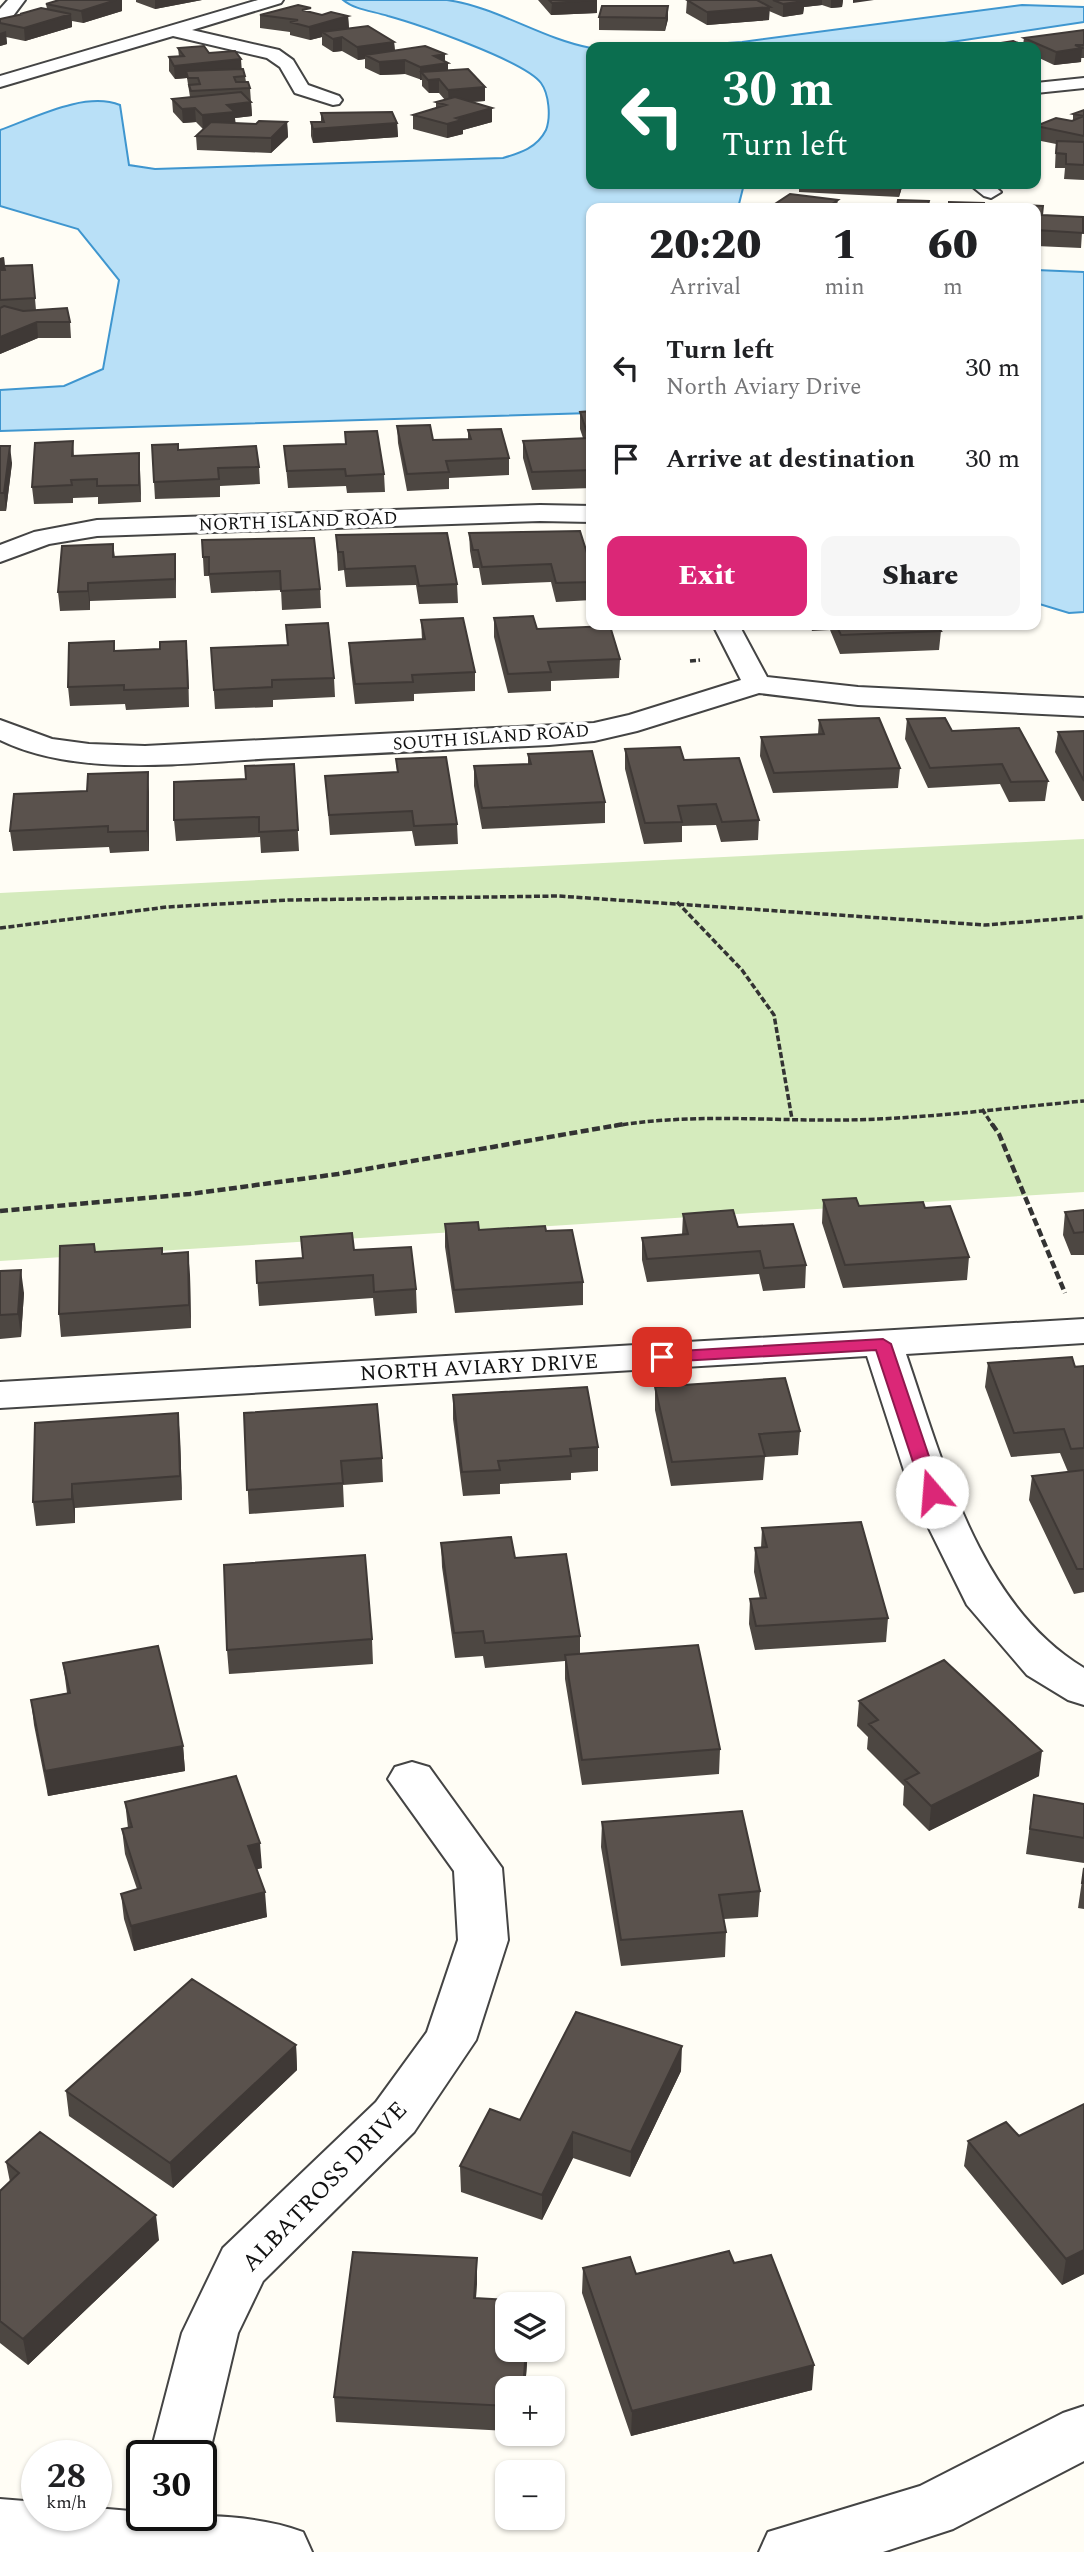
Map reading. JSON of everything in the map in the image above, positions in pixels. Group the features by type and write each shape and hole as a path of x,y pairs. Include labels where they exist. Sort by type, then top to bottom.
{"street":[{"path":"0,14 7,12 18,0"},
{"path":"0,82 275,0"},
{"path":"172,30 273,54 286,64 301,89 333,100"},
{"path":"0,93 138,46 140,41"},
{"path":"1041,87 1084,83"},
{"name":"NORTH ISLAND ROAD","path":"3,552 43,537 97,528 540,513 586,514"},
{"path":"729,630 757,684"},
{"name":"SOUTH ISLAND ROAD","path":"9,735 90,754 145,755 549,736 594,732 637,722 757,684 858,696 1038,707 1084,707"},
{"name":"NORTH AVIARY DRIVE","path":"0,1395 883,1344 1076,1317"},
{"path":"883,1344 932,1492 983,1595 1043,1664 1084,1689"},
{"name":"ALBATROSS DRIVE","path":"183,2440 210,2333 243,2265 395,2117 450,2040 483,1940 478,1868 412,1779"},
{"path":"789,2552 932,2510 1084,2432"},
{"path":"0,2527 126,2528"},
{"path":"176,2531 282,2552"}],"path":[{"path":"0,928 167,907 289,900 558,896 985,925 1084,917"},
{"path":"677,902 750,979 774,1015 792,1119"},
{"path":"0,1211 190,1194 325,1175 654,1119 694,1115 874,1119 1084,1101"},
{"path":"982,1109 999,1134 1076,1317"}],"green space":[{"path":"1084,839 1084,1192 0,1261 0,893"}],"water":[{"path":"343,0 447,0 484,9 555,38 586,47 586,189 743,189 739,203 586,203 586,413 0,431 0,390 64,386 103,369 119,280 78,229 0,206 0,130 76,104 91,101 120,105 129,165 155,169 503,158 528,149 546,130 547,99 541,83 531,74 469,44"},
{"path":"1022,5 1084,7 1084,22 951,42 742,42"},
{"path":"1041,270 1084,272 1084,612 1069,613 1041,605"}],"building":[{"path":"59,0 116,0 81,11 46,4"},
{"path":"549,0 595,0 552,3"},
{"path":"687,0 757,0 770,7 707,12"},
{"path":"773,0 801,0 804,1 783,4"},
{"path":"298,5 311,8 302,10 322,15 331,12 348,16 309,27 290,22 298,20 260,15"},
{"path":"602,6 668,6 666,18 599,17"},
{"path":"41,8 71,14 24,28 0,23 0,19"},
{"path":"368,26 394,42 357,47 342,37 333,39 322,32"},
{"path":"1084,30 1084,45 1075,45 1082,48 1056,52 1041,45 1041,42 1024,38"},
{"path":"204,46 209,53 235,51 241,59 174,66 169,57 184,56 178,48"},
{"path":"425,46 445,54 434,56 448,63 420,67 405,60 379,62 365,55"},
{"path":"243,69 245,76 234,77 236,82 248,82 250,88 191,91 189,85 200,84 198,78 188,78 186,71"},
{"path":"468,69 485,87 448,90 439,79 428,80 421,72"},
{"path":"241,92 251,102 227,105 235,112 202,115 195,108 182,109 172,99"},
{"path":"455,97 492,108 456,118 462,120 447,124 413,115 446,105 436,102"},
{"path":"1084,110 1084,116 1073,114"},
{"path":"392,112 397,123 313,129 311,122 324,122 321,113"},
{"path":"1084,116 1084,136 1041,127 1041,124 1056,118 1072,121"},
{"path":"259,121 287,122 271,138 196,136 211,122 256,124"},
{"path":"1057,141 1084,142 1084,165 1066,164 1066,154 1056,153"},
{"path":"790,194 838,200 834,203 776,203"},
{"path":"898,200 929,201 928,203 898,203"},
{"path":"1041,206 1042,215 1083,217 1083,233 1041,230"},
{"path":"32,265 35,298 0,300 0,270 5,270 4,266"},
{"path":"4,306 23,311 67,308 70,322 37,322 0,337 0,308"},
{"path":"580,412 586,412 586,429"},
{"path":"430,425 433,440 471,439 468,430 501,429 509,458 446,461 449,472 407,474 397,426"},
{"path":"377,431 384,474 346,476 345,469 287,471 284,446 346,444 345,432"},
{"path":"586,438 586,470 532,472 523,441"},
{"path":"73,441 72,456 139,453 139,485 97,486 97,479 71,480 72,485 32,487 35,443"},
{"path":"178,444 178,450 256,446 259,467 218,468 219,479 154,482 152,445"},
{"path":"0,446 10,446 4,493 0,493"},
{"path":"580,531 586,550 586,582 556,583 551,564 482,567 478,550 473,550 469,533"},
{"path":"447,533 457,584 419,586 415,566 345,569 343,552 338,552 336,535"},
{"path":"314,538 320,589 281,591 280,571 209,574 209,557 203,557 202,540"},
{"path":"113,544 113,557 175,554 175,579 88,583 88,591 58,592 62,546"},
{"path":"533,616 537,629 586,627 586,630 611,630 620,659 548,662 551,672 508,674 494,618"},
{"path":"463,618 475,672 412,675 413,682 355,684 349,643 425,639 421,620"},
{"path":"328,623 334,678 272,680 272,687 214,690 211,648 288,645 286,625"},
{"path":"838,630 941,631 841,635"},
{"path":"114,641 114,651 160,649 160,642 186,641 188,688 124,690 124,685 68,687 69,643"},
{"path":"879,718 900,768 774,773 761,737 824,734 819,720"},
{"path":"945,718 952,731 1019,728 1048,781 1011,782 1002,764 930,768 907,719"},
{"path":"1084,731 1084,781 1058,732"},
{"path":"680,747 684,760 739,758 759,820 722,822 716,804 678,806 682,822 645,823 625,749"},
{"path":"592,751 605,802 482,808 474,766 531,764 528,754"},
{"path":"446,757 457,824 414,826 412,811 329,815 325,776 398,772 396,759"},
{"path":"294,764 298,830 259,832 259,817 174,820 174,782 246,779 245,766"},
{"path":"148,772 147,831 108,832 108,826 10,831 14,794 87,791 88,774"},
{"path":"856,1198 859,1206 923,1202 925,1208 950,1206 969,1257 845,1265 823,1200"},
{"path":"733,1210 738,1227 793,1224 806,1265 764,1268 760,1251 647,1259 642,1238 688,1234 683,1214"},
{"path":"1084,1210 1084,1232 1074,1233 1065,1212"},
{"path":"478,1222 479,1230 545,1226 546,1231 572,1230 583,1282 454,1290 445,1224"},
{"path":"352,1233 354,1250 411,1247 416,1289 374,1292 373,1275 257,1283 256,1261 303,1258 301,1237"},
{"path":"94,1244 95,1252 162,1248 162,1254 188,1252 189,1305 59,1314 60,1246"},
{"path":"21,1270 18,1314 0,1315 0,1271"},
{"path":"1072,1357 1075,1367 1084,1366 1084,1448 1071,1449 1064,1429 1014,1433 988,1363"},
{"path":"785,1378 800,1431 759,1434 765,1456 672,1462 655,1387"},
{"path":"587,1387 598,1447 570,1449 571,1456 498,1461 500,1470 462,1472 453,1395"},
{"path":"377,1404 382,1458 341,1461 343,1483 247,1490 244,1413"},
{"path":"178,1413 180,1476 72,1484 72,1499 33,1502 35,1423"},
{"path":"1084,1470 1084,1569 1077,1569 1032,1476"},
{"path":"861,1522 888,1618 756,1626 750,1599 766,1598 755,1548 767,1547 762,1528"},
{"path":"511,1537 515,1558 566,1554 580,1636 485,1643 483,1631 454,1633 441,1543"},
{"path":"365,1555 372,1639 227,1650 224,1565"},
{"path":"698,1645 720,1749 582,1760 565,1655"},
{"path":"158,1646 183,1746 45,1771 31,1700 70,1693 63,1663"},
{"path":"944,1660 1042,1751 931,1806 905,1780 919,1773 869,1724 878,1720 859,1701"},
{"path":"236,1776 260,1843 248,1846 265,1892 131,1926 121,1894 141,1888 122,1829 132,1827 125,1802"},
{"path":"1034,1795 1084,1804 1084,1838 1030,1829"},
{"path":"742,1811 760,1891 719,1895 726,1932 621,1940 602,1822"},
{"path":"192,1979 296,2045 170,2163 66,2091"},
{"path":"576,2012 682,2046 631,2152 573,2132 542,2195 460,2166 490,2109 520,2120"},
{"path":"1084,2104 1084,2250 1066,2259 968,2141 1006,2122 1019,2136"},
{"path":"40,2132 156,2215 23,2339 0,2321 0,2191 19,2173 6,2162"},
{"path":"729,2251 734,2263 771,2255 814,2365 632,2411 583,2268 630,2257 636,2274"},
{"path":"353,2252 477,2258 474,2298 495,2299 495,2362 525,2362 524,2376 495,2376 495,2405 334,2397"}],"route":[{"path":"662,1357 883,1344 932,1492"}]}
